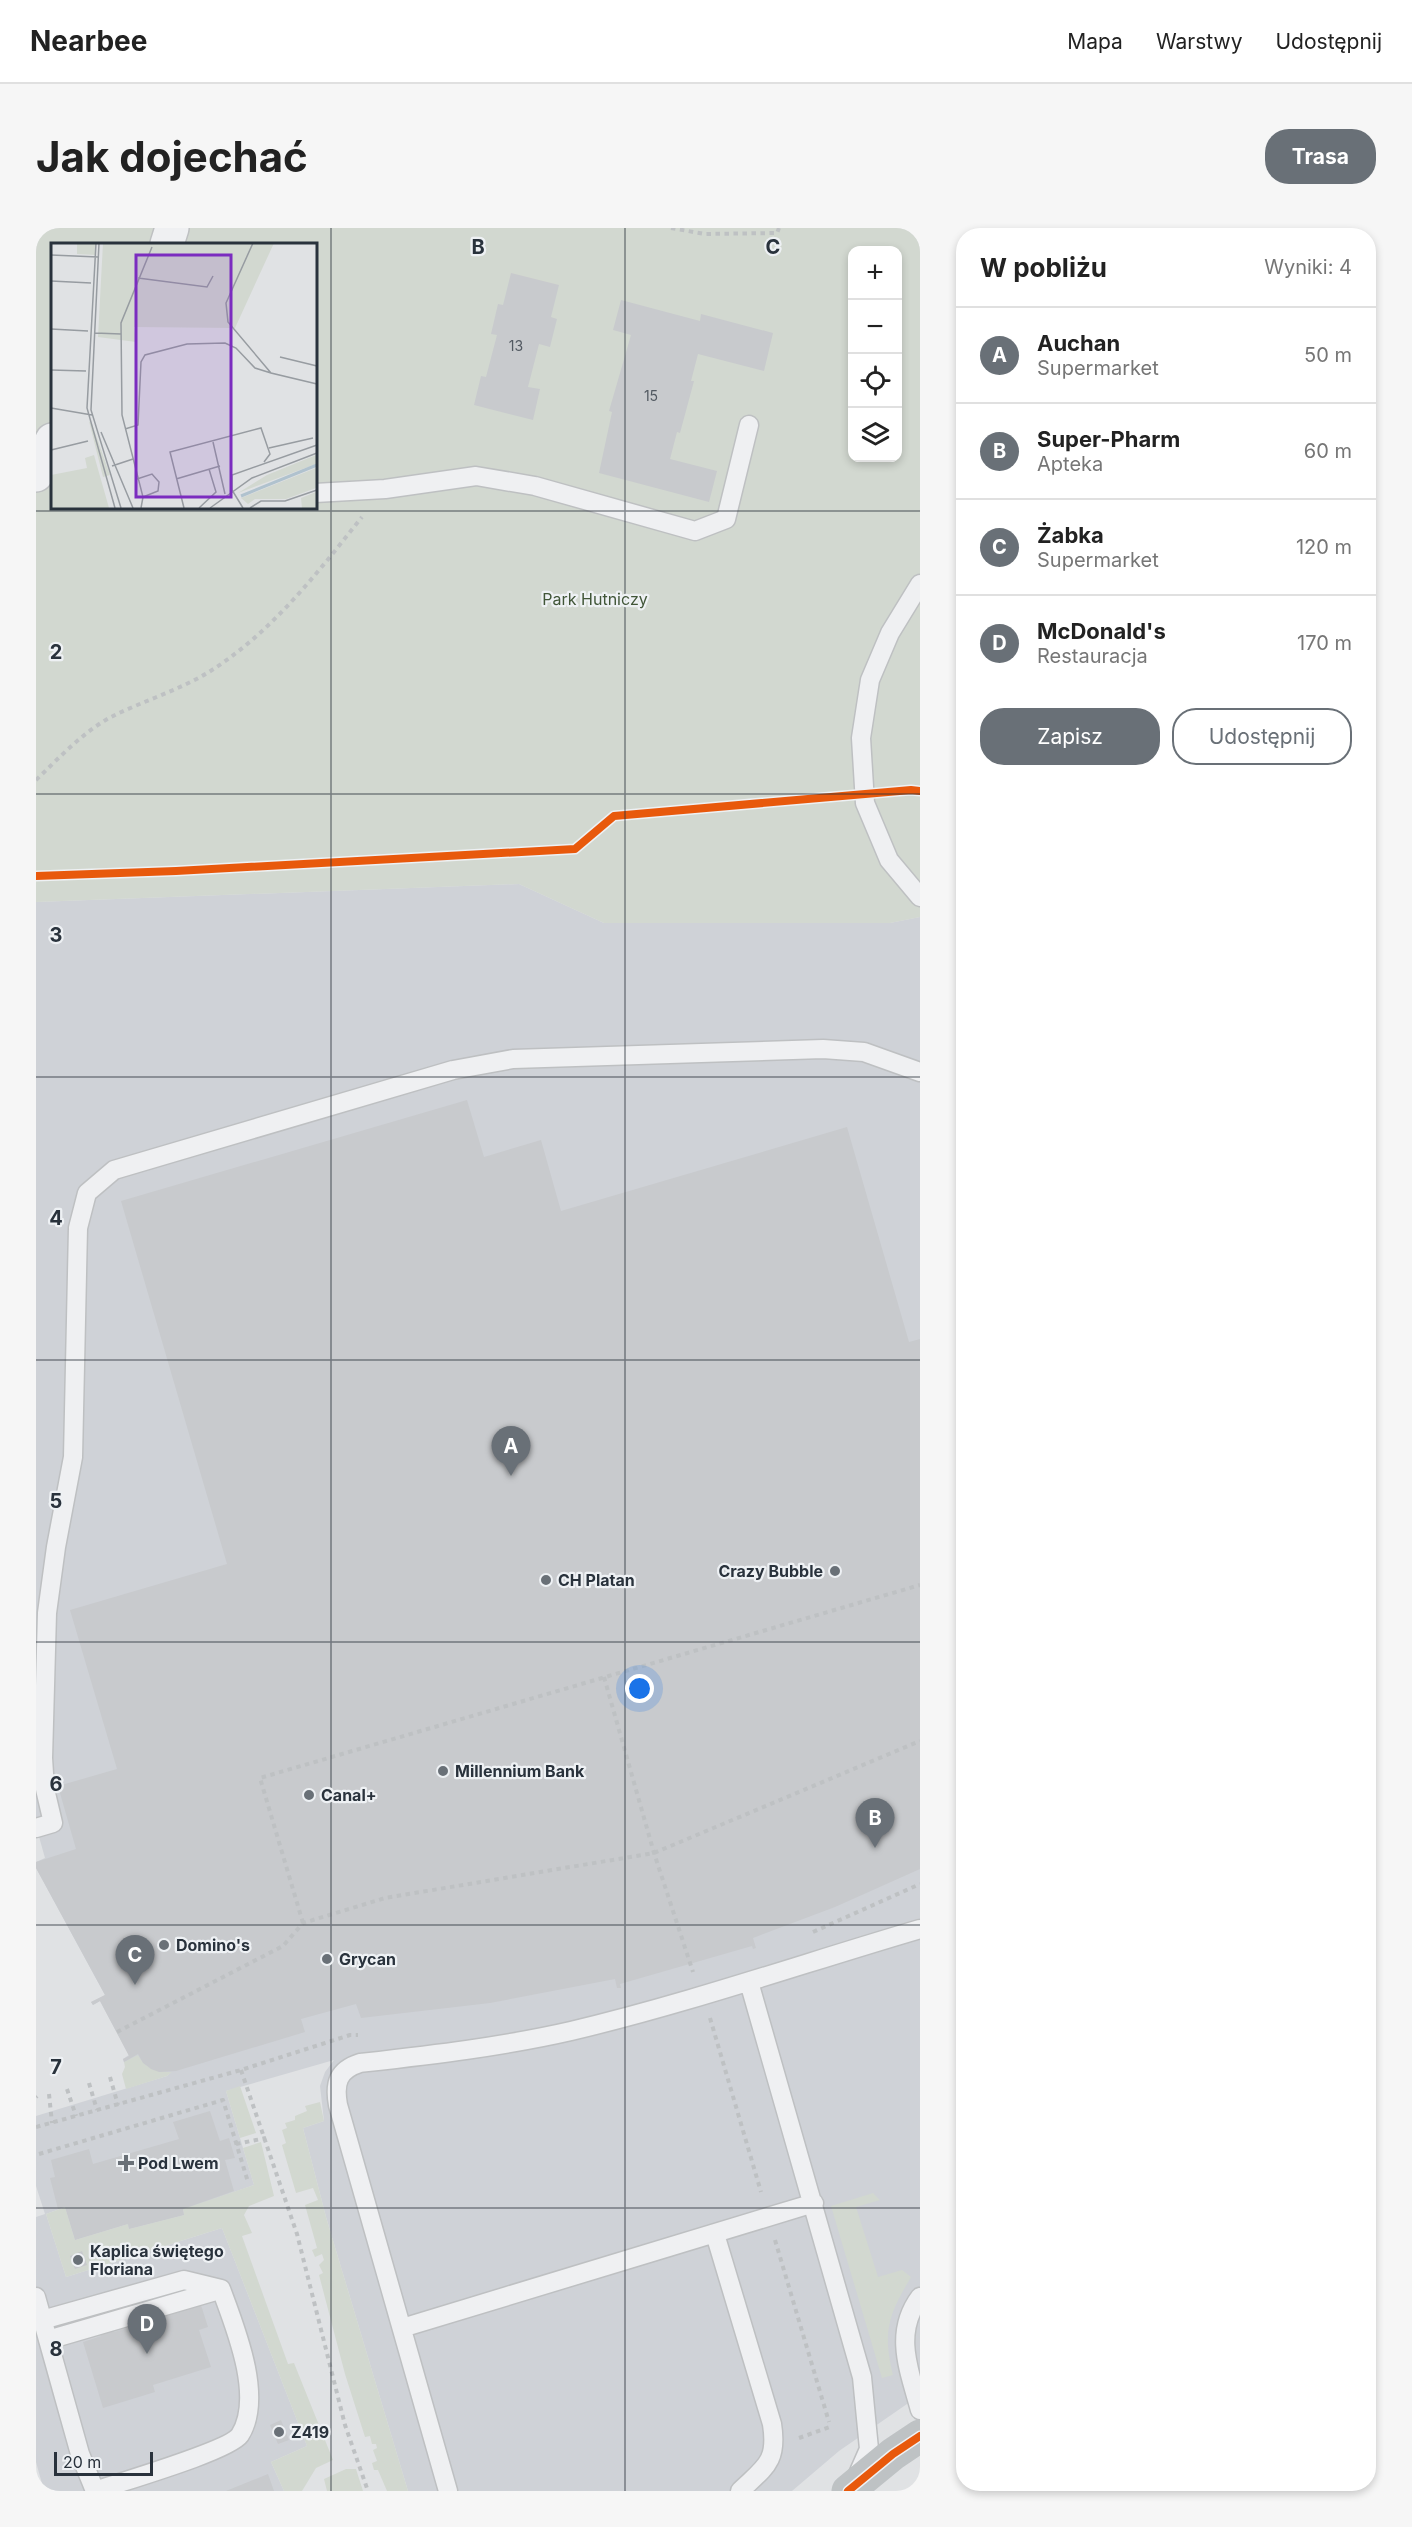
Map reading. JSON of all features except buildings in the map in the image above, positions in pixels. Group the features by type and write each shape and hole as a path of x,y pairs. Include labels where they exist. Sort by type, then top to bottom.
{"street":[{"path":"167,243 172,228"},
{"path":"849,2490 893,2454 920,2436"}],"lane":[{"path":"316,493 385,489 476,476 535,486 695,531 726,519 749,425"},
{"path":"920,584 890,633 870,680 861,738 865,803 889,860 920,897"},
{"path":"36,1828 53,1823 45,1789 44,1758 47,1613 56,1547 74,1457 78,1228 87,1193 114,1170 453,1070 513,1059 823,1048 864,1052 902,1063 920,1072"},
{"path":"448,2491 338,2105 335,2090 338,2077 348,2067 360,2063 491,2047 572,2031 749,1982 920,1929"},
{"path":"749,1982 862,2377 869,2449 849,2490"},
{"path":"402,2328 814,2203"},
{"path":"715,2234 772,2424 775,2446 767,2465 740,2491"},
{"path":"42,2320 184,2280 221,2289"},
{"path":"48,2340 221,2289"},
{"path":"36,2297 80,2454 95,2491 212,2451 239,2437 248,2415 248,2381 243,2348 221,2289"},
{"path":"920,2297 910,2310 903,2340 920,2410"}],"path":[{"path":"673,228 705,234 777,233 779,228"},
{"path":"36,780 74,743 107,719 211,671 244,646 286,607 385,489"},
{"path":"303,1923 260,1778 920,1585"},
{"path":"604,1677 654,1853 690,1964"},
{"path":"117,2032 283,1946 303,1923 385,1898 654,1853 920,1741"},
{"path":"812,1932 920,1884"},
{"path":"36,2127 241,2070 350,2035 362,2035"},
{"path":"241,2070 297,2234 345,2425 368,2491"},
{"path":"110,2077 118,2105"},
{"path":"89,2083 97,2110"},
{"path":"68,2089 76,2116"},
{"path":"49,2094 52,2123"},
{"path":"39,2154 223,2100 248,2182"},
{"path":"236,2144 266,2138"},
{"path":"775,2446 830,2427"}],"shaded area":[{"path":"519,884 604,923 890,923 920,917 920,2395 839,2451 792,2491 408,2491 326,2217 303,2128 324,2121 320,2086 325,2072 334,2060 226,2091 254,2185 183,2210 184,2215 129,2229 127,2224 75,2240 65,2207 46,2214 66,2277 222,2228 307,2446 271,2462 284,2491 44,2491 36,2462 36,2217 45,2214 36,2186 36,2116 167,2076 171,2072 159,2072 143,2063 124,2062 123,2059 129,2055 100,2001 93,2005 91,2002 105,1995 36,1868 36,1862 45,1858 36,1826 36,902"}],"green space":[{"name":"Park Hutniczy","path":"36,228 920,228 920,917 890,923 604,923 519,884 36,902"},
{"path":"138,2055 144,2064 152,2069 172,2072 167,2076 126,2089 122,2074 125,2067 124,2062"},
{"path":"240,2086 256,2133 240,2138 226,2091"},
{"path":"320,2102 324,2121 303,2128 326,2217 408,2491 387,2491 378,2470 374,2470 372,2463 377,2461 373,2450 377,2448 376,2444 372,2444 370,2436 365,2437 345,2374 319,2275 323,2273 319,2265 324,2260 322,2254 315,2257 312,2250 317,2248 305,2205 318,2200 313,2188 296,2193 282,2145 286,2143 282,2130 287,2128 285,2123 295,2120 295,2116 307,2111 305,2106"},
{"path":"261,2142 274,2196 249,2206 244,2215 252,2233 242,2236 288,2364 294,2363 333,2460 316,2468 302,2491 284,2491 271,2462 307,2446 222,2228 66,2277 46,2214 65,2207 75,2240 128,2224 129,2229 184,2215 183,2209 254,2185 243,2148"},
{"path":"873,2193 880,2200 856,2207 878,2277 902,2270 911,2277 897,2302 890,2323 888,2346 893,2375 882,2378 831,2206"},
{"path":"346,2469 356,2469 363,2491 327,2491 324,2479"}],"cycle path":[{"path":"36,876 176,871 575,849 614,816 920,791"},
{"path":"848,2491 893,2454 920,2436"}],"place":[{"name":"Auchan","path":"511,1476"},
{"name":"Crazy Bubble","path":"835,1571"},
{"name":"CH Platan","path":"546,1580"},
{"name":"Millennium Bank","path":"443,1771"},
{"name":"Canal+","path":"309,1795"},
{"name":"Super-Pharm","path":"875,1848"},
{"name":"Domino's","path":"164,1945"},
{"name":"Grycan","path":"327,1959"},
{"name":"Żabka","path":"135,1985"},
{"name":"Pod Lwem","path":"126,2163"},
{"name":"Kaplica świętego Floriana","path":"78,2260"},
{"name":"McDonald's","path":"147,2354"},
{"name":"Z419","path":"279,2432"}]}
